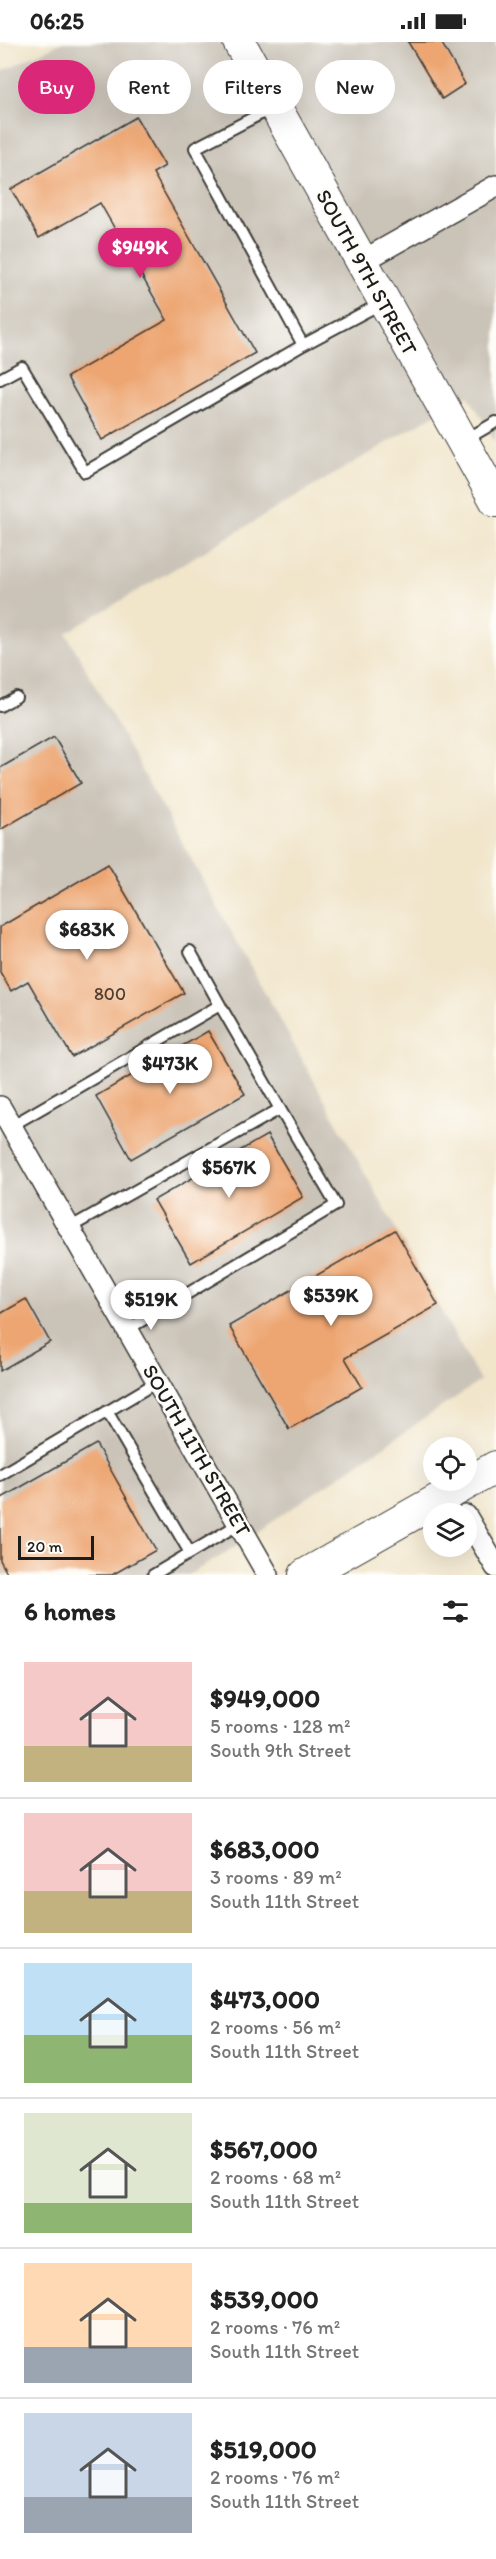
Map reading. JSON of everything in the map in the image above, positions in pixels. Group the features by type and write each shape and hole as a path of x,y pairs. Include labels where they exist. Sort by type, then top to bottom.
{"main road":[{"name":"SOUTH 9TH STREET","path":"239,42 249,60"},
{"name":"SOUTH 9TH STREET","path":"279,114 496,501"},
{"path":"464,1503 492,1471"},
{"path":"305,1575 423,1524"}],"street":[{"path":"361,262 496,186"},
{"name":"SOUTH 11TH STREET","path":"0,1107 268,1575"},
{"path":"477,1534 496,1567"}],"lane":[{"path":"260,114 195,148 303,345"},
{"path":"0,379 22,367 85,472 303,345 384,302"},
{"path":"463,442 496,422"},
{"path":"0,706 16,697"},
{"path":"128,1329 336,1205 190,951"},
{"path":"11,1126 220,1005"},
{"path":"69,1228 280,1109"},
{"path":"0,1475 158,1382"},
{"path":"107,1411 190,1553"},
{"path":"153,1575 239,1524"}],"shaded area":[{"path":"63,42 496,42 496,443 468,395 66,633 480,1381 221,1556 188,1575 0,1575 0,72 18,63 18,114 95,114 95,60 25,60"}],"building":[{"path":"408,42 441,42 465,84 442,99"},
{"path":"136,117 165,166 153,173 255,353 102,440 67,377 167,320 100,203 39,238 11,189"},
{"path":"54,737 81,783 0,830 0,768"},
{"path":"108,864 184,993 72,1057 28,981 11,991 0,972 0,927"},
{"path":"208,1031 245,1094 131,1159 96,1096"},
{"path":"267,1135 303,1197 191,1263 154,1200"},
{"path":"395,1230 438,1305 345,1358 362,1387 289,1429 229,1326"},
{"path":"26,1299 50,1342 0,1371 0,1314"},
{"path":"96,1444 156,1550 112,1575 8,1575 0,1560 0,1499"}]}
